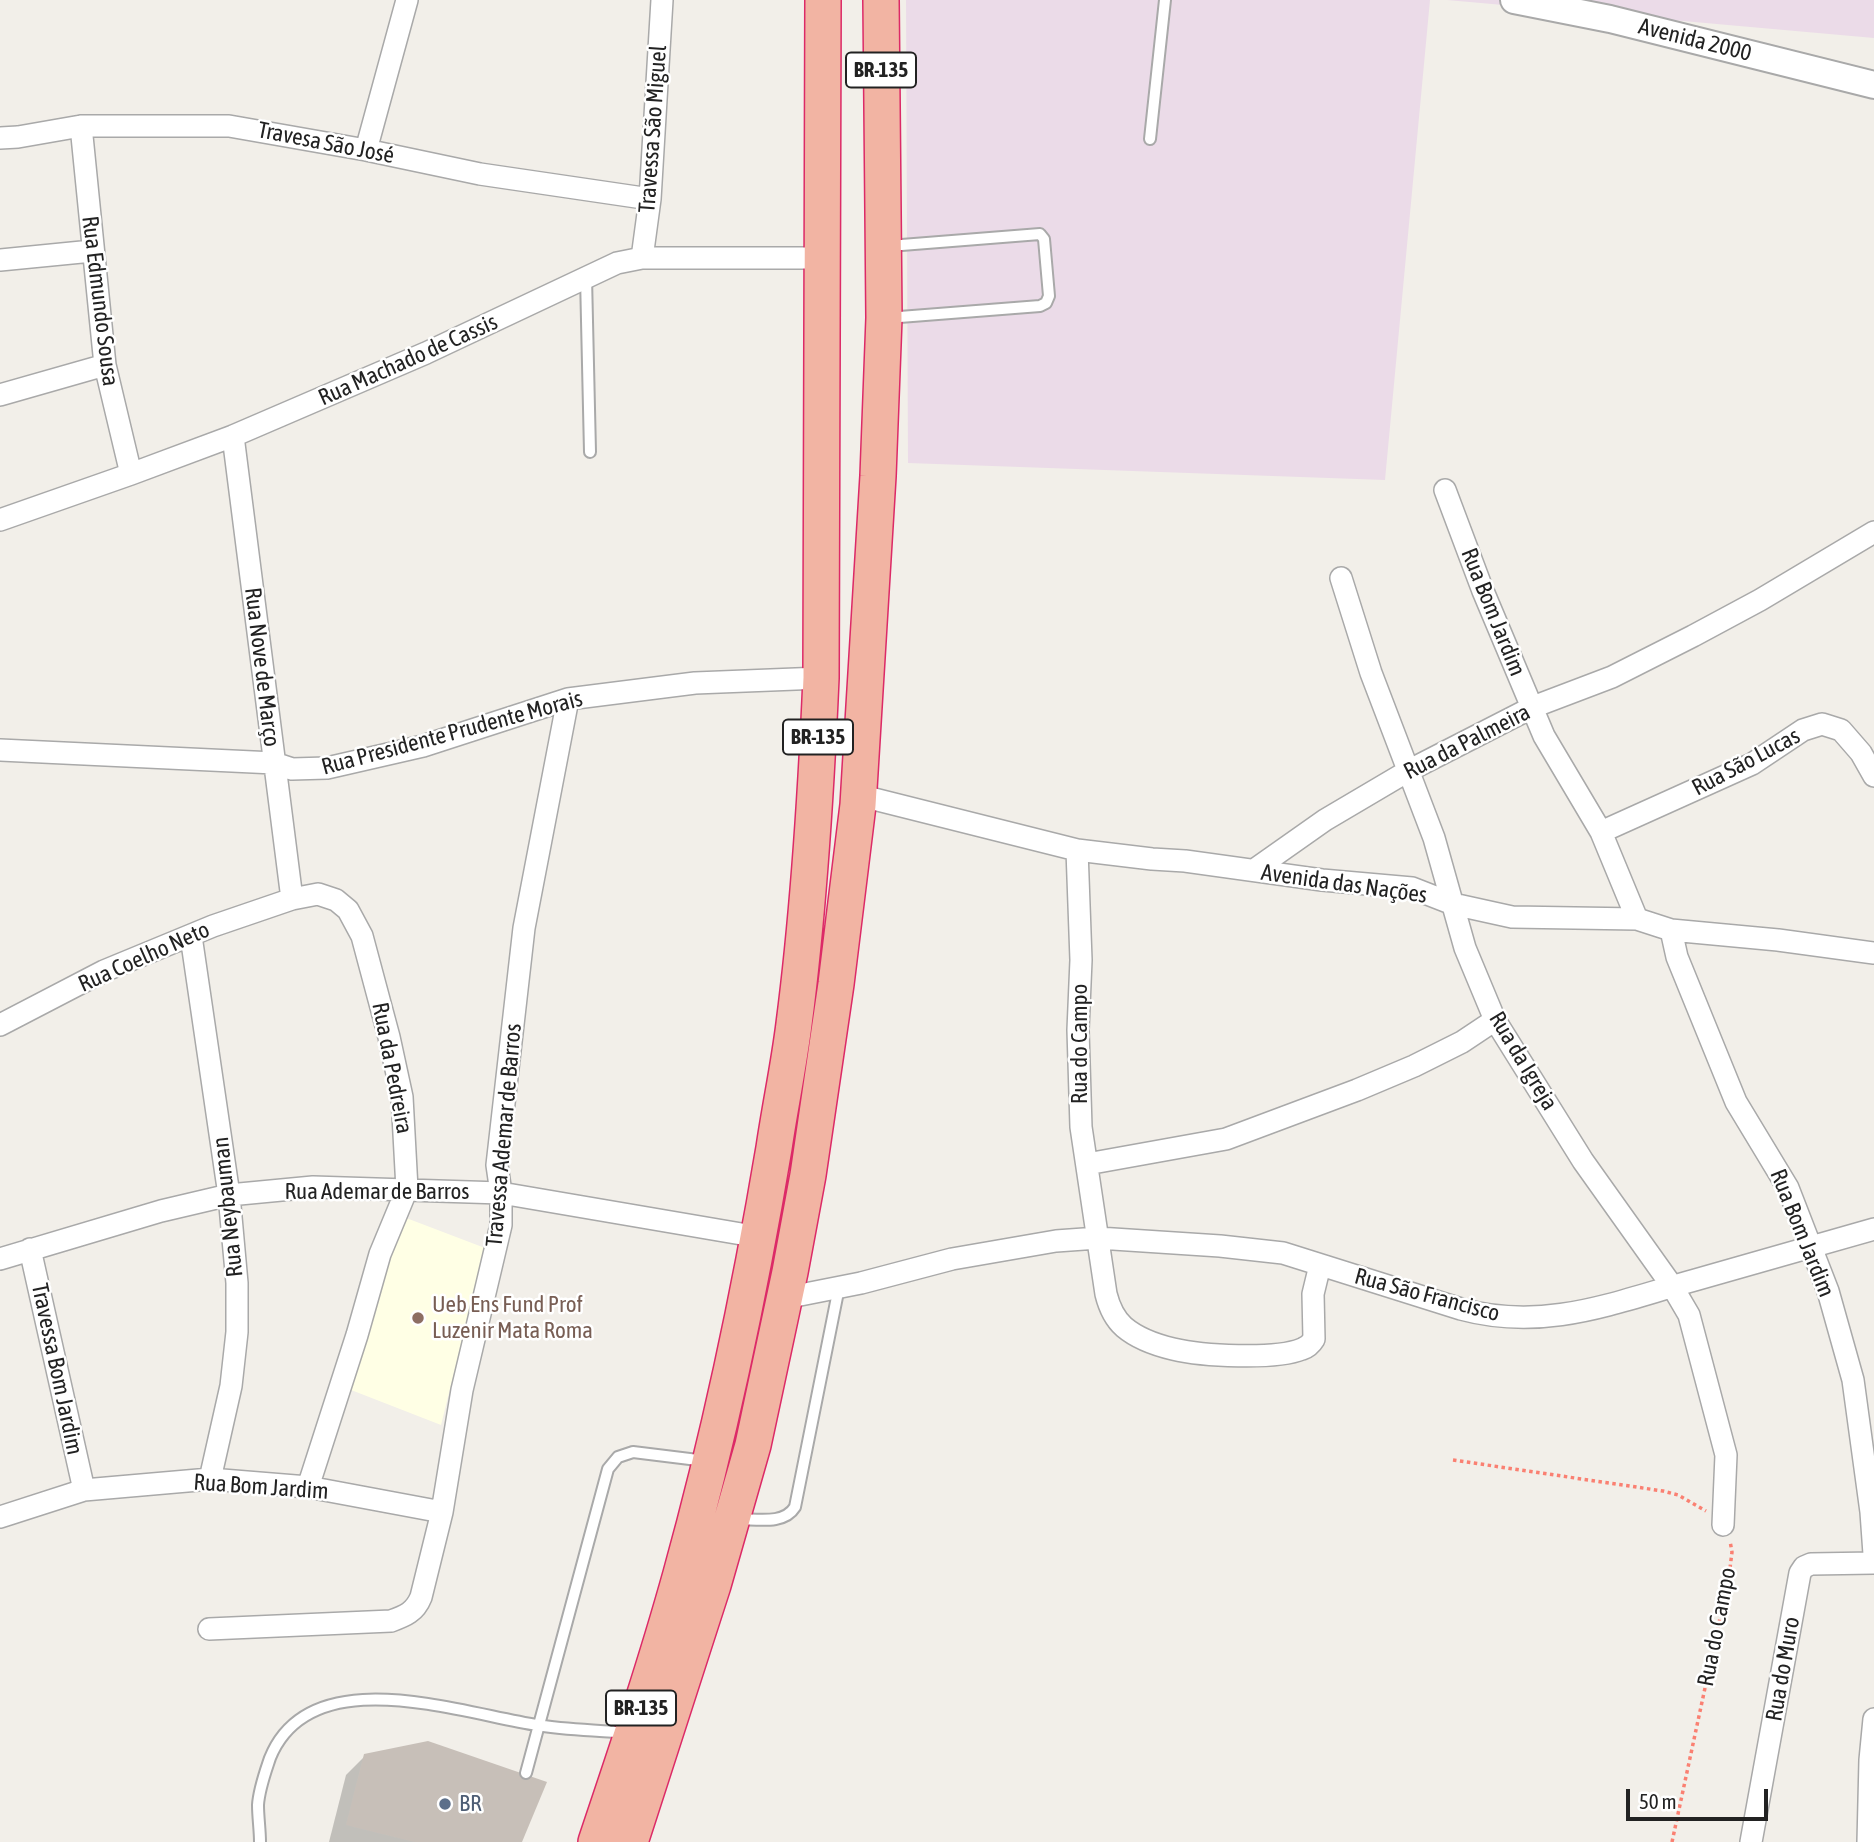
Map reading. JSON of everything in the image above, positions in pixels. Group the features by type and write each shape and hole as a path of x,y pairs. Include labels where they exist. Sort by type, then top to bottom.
{"highway":[{"name":"BR-135","path":"596,1842 633,1734 681,1573 709,1461 759,1237 794,1026 817,781 821,678 823,0"},
{"name":"BR-135","path":"630,1842 753,1445 785,1297 812,1147 836,984 858,795 875,544 884,318 881,0"}],"street":[{"path":"366,150 407,0"},
{"name":"Travessa São Miguel","path":"642,258 650,199 662,0"},
{"name":"Avenida 2000","path":"1514,0 1610,19 1874,85"},
{"name":"Travesa São José","path":"0,138 81,126 229,126 366,150 480,174 650,199"},
{"name":"Rua Edmundo Sousa","path":"81,126 105,365 131,474"},
{"path":"0,260 92,251"},
{"name":"Rua Machado de Cassis","path":"0,520 233,436 426,353 617,263 642,258 824,258"},
{"path":"0,395 105,365"},
{"name":"Rua Nove de Março","path":"233,436 292,899"},
{"name":"Rua Bom Jardim","path":"1445,490 1483,591 1544,736 1601,832 1637,919"},
{"name":"Rua da Palmeira","path":"1254,870 1325,820 1408,771 1533,707 1612,677 1693,636 1760,600 1874,532"},
{"name":"Rua da Igreja","path":"1341,578 1371,673 1434,838 1465,948 1495,1020 1583,1161 1672,1286 1689,1315 1726,1455 1723,1525"},
{"name":"Rua Presidente Prudente Morais","path":"0,750 274,763 292,769 327,768 423,746 568,699 695,683 821,678"},
{"name":"Travessa Ademar de Barros","path":"209,1629 391,1621 410,1613 417,1607 421,1597 442,1512 462,1390 501,1225 497,1165 524,928 568,699"},
{"name":"Rua São Lucas","path":"1601,832 1752,764 1803,730 1822,724 1841,730 1861,754 1874,776"},
{"name":"Avenida das Nações","path":"858,795 1077,850 1412,888 1453,904 1512,917 1637,919 1671,930 1778,940 1874,953"},
{"name":"Rua do Campo","path":"1077,850 1081,960 1078,1030 1081,1127 1109,1306 1122,1326 1149,1341 1193,1352 1243,1355 1302,1350 1314,1339 1313,1294 1320,1265"},
{"name":"Rua da Pedreira","path":"292,899 318,894 336,900 348,911 362,936 402,1097 407,1189 380,1254 308,1487"},
{"name":"Rua Coelho Neto","path":"0,1025 104,971 213,926 292,899"},
{"name":"Rua Bom Jardim","path":"1671,930 1677,957 1736,1101 1788,1188 1828,1291 1853,1380 1871,1512 1874,1555"},
{"name":"Rua Neybauman","path":"191,936 229,1195 237,1283 237,1332 231,1386 210,1479"},
{"path":"1087,1164 1226,1139 1384,1079 1462,1042 1495,1020"},
{"name":"Rua Ademar de Barros","path":"0,1259 162,1211 229,1195 313,1187 501,1194 759,1237"},
{"name":"Rua São Francisco","path":"1098,1238 1283,1253 1482,1315 1514,1318 1602,1308 1874,1229"},
{"path":"785,1297 839,1287 952,1259 1056,1241 1098,1238"},
{"name":"Travessa Bom Jardim","path":"30,1249 84,1490"},
{"name":"Rua Bom Jardim","path":"0,1517 84,1490 210,1479 308,1487 442,1512"},
{"name":"Rua do Muro","path":"1751,1842 1800,1573 1804,1567 1811,1564 1874,1563"},
{"path":"1868,1842 1874,1719"}],"lane":[{"path":"1150,139 1165,0"},
{"path":"884,246 1040,234 1044,239 1049,296 1046,303 1040,306 884,318"},
{"path":"586,276 590,452"},
{"path":"732,1519 782,1518 790,1515 795,1507 839,1287"},
{"path":"526,1773 608,1469 618,1457 633,1452 709,1461"},
{"path":"260,1842 258,1803 265,1773 276,1745 289,1727 317,1709 345,1700 371,1699 429,1704 539,1726 633,1734"}],"path":[{"path":"1453,1460 1663,1490 1707,1511 1723,1525"},
{"name":"Rua do Campo","path":"1672,1842 1729,1576 1732,1552 1730,1538 1723,1525"}],"shaded area":[{"path":"906,0 1430,0 1385,480 908,463"},
{"path":"1447,0 1874,0 1874,38"},
{"name":"Ueb Ens Fund Prof Luzenir Mata Roma","path":"401,1216 485,1248 441,1425 346,1388"}],"building":[{"name":"BR","path":"428,1741 547,1782 522,1842 415,1842 346,1825 364,1754"}],"place":[{"name":"Ueb Ens Fund Prof Luzenir Mata Roma","path":"418,1318"},
{"name":"BR","path":"445,1804"}]}
